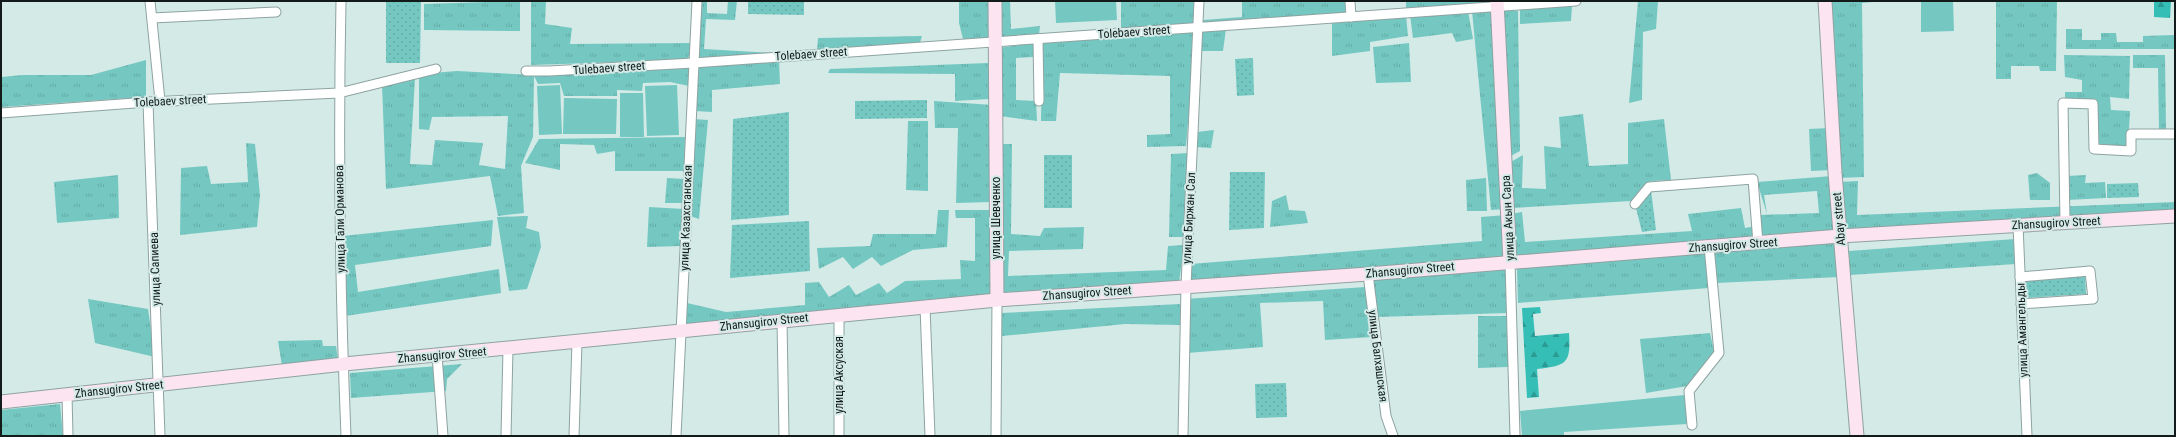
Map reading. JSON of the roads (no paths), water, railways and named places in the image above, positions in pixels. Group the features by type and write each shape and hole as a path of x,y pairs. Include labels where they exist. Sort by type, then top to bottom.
{"main road":[{"name":"улица Шевченко","path":"995,1 996,300"},
{"name":"Abay street","path":"1826,1 1840,236 1857,436"},
{"name":"улица Акын Сара","path":"1498,4 1510,262"},
{"name":"Zhansugirov Street","path":"1,402 344,364 996,300 1368,274 1840,236 2175,216"}],"street":[{"path":"150,1 160,101"},
{"name":"улица Гали Орманова","path":"341,1 339,93 340,250 346,436"},
{"name":"улица Казахстанская","path":"676,436 697,1"},
{"name":"улица Биржан Сал","path":"1183,436 1186,286 1199,28 1199,1"},
{"path":"1350,1 1351,17"},
{"name":"Tolebaev street","path":"693,63 1351,17 1498,4 1576,1"},
{"path":"152,18 276,12"},
{"path":"1038,38 1039,101"},
{"name":"Tulebaev street","path":"526,71 550,72 693,63"},
{"path":"339,93 436,69"},
{"name":"Tolebaev street","path":"1,113 160,101 339,93"},
{"name":"улица Сапиева","path":"148,102 160,436"},
{"path":"2065,222 2063,103 2093,104 2094,149 2131,151 2131,134 2175,134"},
{"path":"1635,204 1649,187 1754,179 1758,243"},
{"name":"улица Амангельды","path":"2018,225 2027,436"},
{"path":"1692,425 1690,390 1719,354 1709,246"},
{"name":"улица Акын Сара","path":"1510,262 1515,436"},
{"path":"2020,276 2090,271 2093,298 2021,304"},
{"name":"улица Балхашская","path":"1368,274 1386,416 1393,436"},
{"name":"улица Шевченко","path":"996,300 996,436"},
{"path":"925,307 930,436"},
{"name":"улица Аксуская","path":"839,315 839,436"},
{"path":"782,320 784,436"},
{"path":"574,436 577,342"},
{"path":"506,436 508,349"},
{"path":"437,356 443,436"},
{"path":"67,394 68,436"}]}
